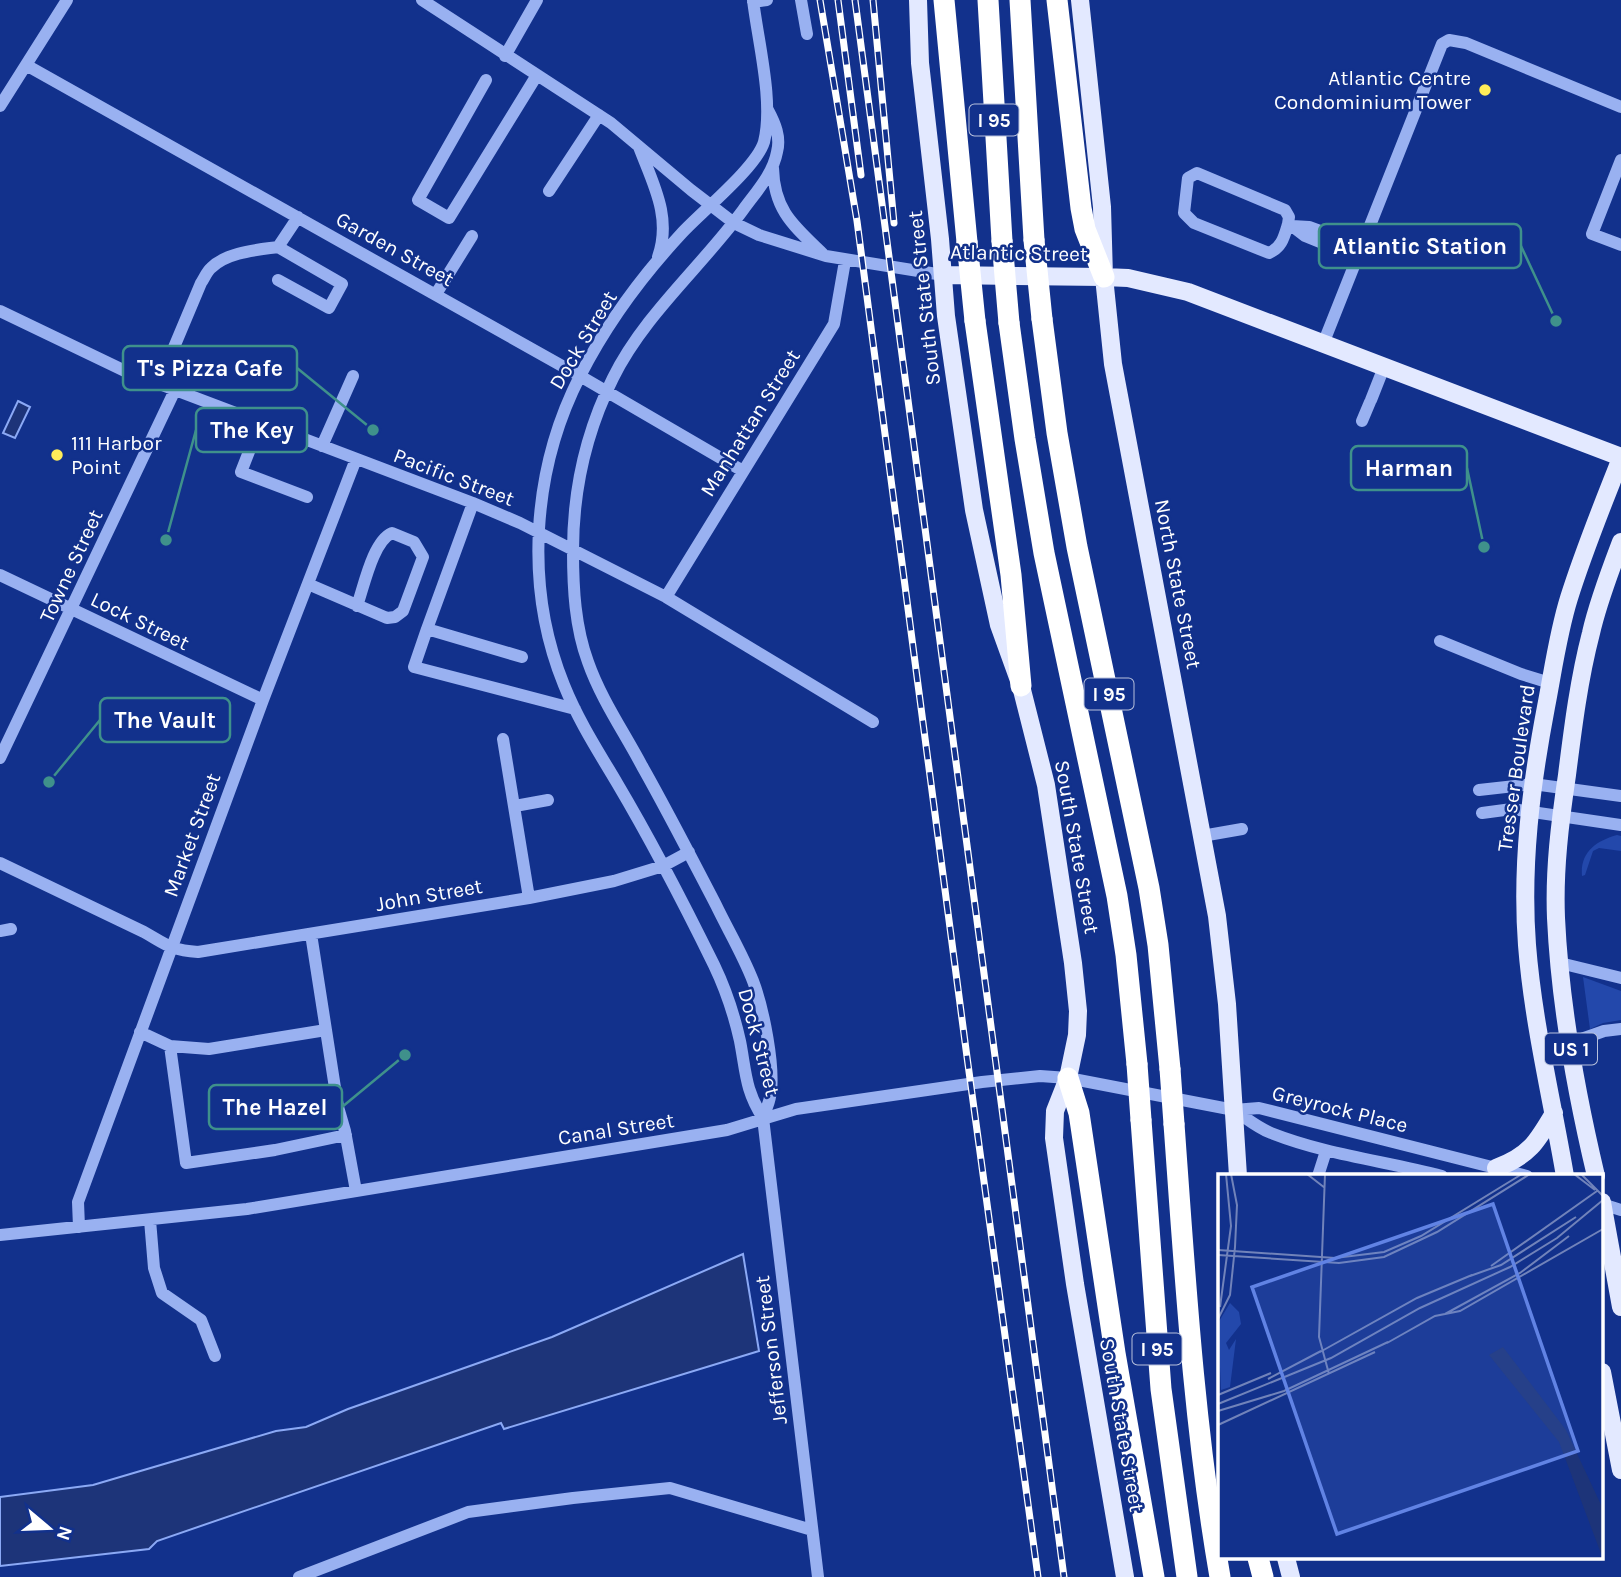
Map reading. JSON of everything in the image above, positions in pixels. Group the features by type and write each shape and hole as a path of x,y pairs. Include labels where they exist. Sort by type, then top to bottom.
{"highway":[{"path":"944,0 975,321 1011,575 1021,687"},
{"name":"I 95","path":"988,0 1009,323 1044,553 1117,896 1128,966 1161,1389 1187,1577"},
{"name":"I 95","path":"1020,0 1034,240 1042,319 1059,445 1077,547 1149,888 1159,957 1193,1378 1206,1494 1220,1577"},
{"path":"1057,0 1081,208 1085,229 1104,276"},
{"path":"1068,1078 1079,1113 1117,1365 1154,1577"},
{"path":"1259,1560 1263,1577"}],"main road":[{"name":"South State Street","path":"918,0 920,63 948,332 974,510 999,625 1021,687 1046,785 1076,991 1077,1035 1068,1078 1055,1111 1056,1159 1125,1577"},
{"name":"North State Street","path":"1080,0 1104,227 1104,276 1113,364 1221,945 1238,1174"},
{"name":"Atlantic Street","path":"943,275 1104,276 1128,278 1188,292 1621,458"},
{"name":"Tresser Boulevard","path":"1565,1174 1527,949 1525,890 1529,811 1550,682 1568,600 1621,458"},
{"name":"US 1","path":"1596,1174 1570,1043 1560,963 1556,899 1561,816 1583,670 1591,632 1621,542"},
{"path":"1496,1168 1516,1161 1528,1152 1538,1142 1554,1113"},
{"path":"1604,1213 1620,1295"},
{"path":"1604,1395 1608,1440 1621,1470"},
{"path":"1287,1560 1291,1577"}],"street":[{"path":"0,106 67,0"},
{"name":"Atlantic Street","path":"422,0 599,115 734,223 759,235 845,261 943,275"},
{"path":"505,56 537,0"},
{"path":"767,0 753,1 768,109 778,138 773,165 774,185 782,211 826,256"},
{"path":"801,0 807,34"},
{"path":"1323,344 1442,44 1449,40 1466,43 1617,106"},
{"name":"Garden Street","path":"26,65 607,391 743,471"},
{"path":"486,80 418,200 449,218 537,75"},
{"name":"Dock Street","path":"763,1118 748,1092 731,1003 714,965 663,866 575,709 563,682 548,630 541,588 538,533 541,499 555,440 580,376 615,318 655,264 757,157 765,138 768,109"},
{"path":"549,191 599,115"},
{"path":"638,144 656,189 663,219 663,243 655,264"},
{"path":"1621,160 1592,234 1621,245"},
{"name":"Dock Street","path":"763,1118 772,1079 758,997 745,962 588,663 575,606 573,551 579,478 607,391 637,339 734,223 773,165"},
{"path":"1290,225 1277,249 1269,253 1194,223 1184,212 1188,178 1197,173 1285,210 1290,225 1305,236 1359,251"},
{"path":"278,247 298,217"},
{"path":"436,295 472,236"},
{"path":"159,383 201,283 211,268 227,258 278,247 342,284 329,308 278,280"},
{"name":"Manhattan Street","path":"666,597 834,324 845,261"},
{"name":"Pacific Street","path":"0,311 92,356 473,503 538,533 666,597 873,722"},
{"path":"1362,421 1384,367"},
{"path":"322,446 353,376"},
{"name":"Towne Street","path":"0,758 175,390"},
{"path":"261,421 241,471 307,497"},
{"name":"Market Street","path":"79,1227 78,1202 263,700 356,459"},
{"path":"473,503 414,667 575,709"},
{"path":"307,584 357,606 387,618 395,617 403,611 423,557 414,542 392,533 384,537 378,546 357,606"},
{"name":"Lock Street","path":"0,575 263,700"},
{"path":"427,629 522,657"},
{"path":"1440,641 1521,674 1550,682"},
{"path":"503,739 529,898"},
{"path":"1479,790 1532,783 1621,796"},
{"path":"515,806 548,800"},
{"path":"1482,813 1512,809 1621,825"},
{"path":"1202,836 1242,829"},
{"name":"John Street","path":"171,948 208,951 529,898 614,881 663,866 689,852"},
{"path":"0,863 144,932 171,948"},
{"path":"311,934 338,1107 356,1191"},
{"path":"1560,963 1621,978"},
{"path":"1570,1043 1604,1031 1621,1029"},
{"path":"140,1032 170,1046 209,1049 326,1030"},
{"path":"170,1046 186,1163 275,1150 346,1135"},
{"name":"Canal Street","path":"0,1236 247,1209 727,1129 796,1109 1040,1076 1068,1078 1234,1110"},
{"name":"Greyrock Place","path":"1234,1110 1259,1108 1519,1174"},
{"name":"Greyrock Place","path":"1234,1110 1269,1132 1326,1151 1434,1174"},
{"name":"Jefferson Street","path":"763,1118 818,1577"},
{"path":"1319,1174 1326,1151"},
{"path":"1604,1204 1621,1210"},
{"path":"150,1220 154,1268 162,1293 201,1320 215,1356"},
{"path":"299,1577 468,1512 670,1488 813,1530"}],"shaded area":[{"path":"18,401 30,407 15,438 3,433"},
{"path":"1617,835 1621,836 1621,851 1599,848 1593,851 1585,875 1582,876 1584,860 1591,849"},
{"path":"1583,977 1621,991 1621,1020 1603,1023 1590,1029"},
{"path":"743,1254 759,1351 504,1429 501,1423 157,1541 149,1549 0,1566 0,1497 93,1485 276,1431 306,1427 348,1409 552,1337"}],"railway":[{"path":"820,0 857,221 1038,1577"},
{"path":"838,0 861,175"},
{"path":"855,0 1064,1577"},
{"path":"873,0 894,223"}],"place":[{"name":"Atlantic Centre Condominium Tower","path":"1485,90"},
{"name":"Atlantic Station","path":"1556,321"},
{"name":"T's Pizza Cafe","path":"373,430"},
{"name":"111 Harbor Point","path":"57,455"},
{"name":"The Key","path":"166,540"},
{"name":"Harman","path":"1484,547"},
{"name":"The Vault","path":"49,782"},
{"name":"The Hazel","path":"405,1055"}]}
